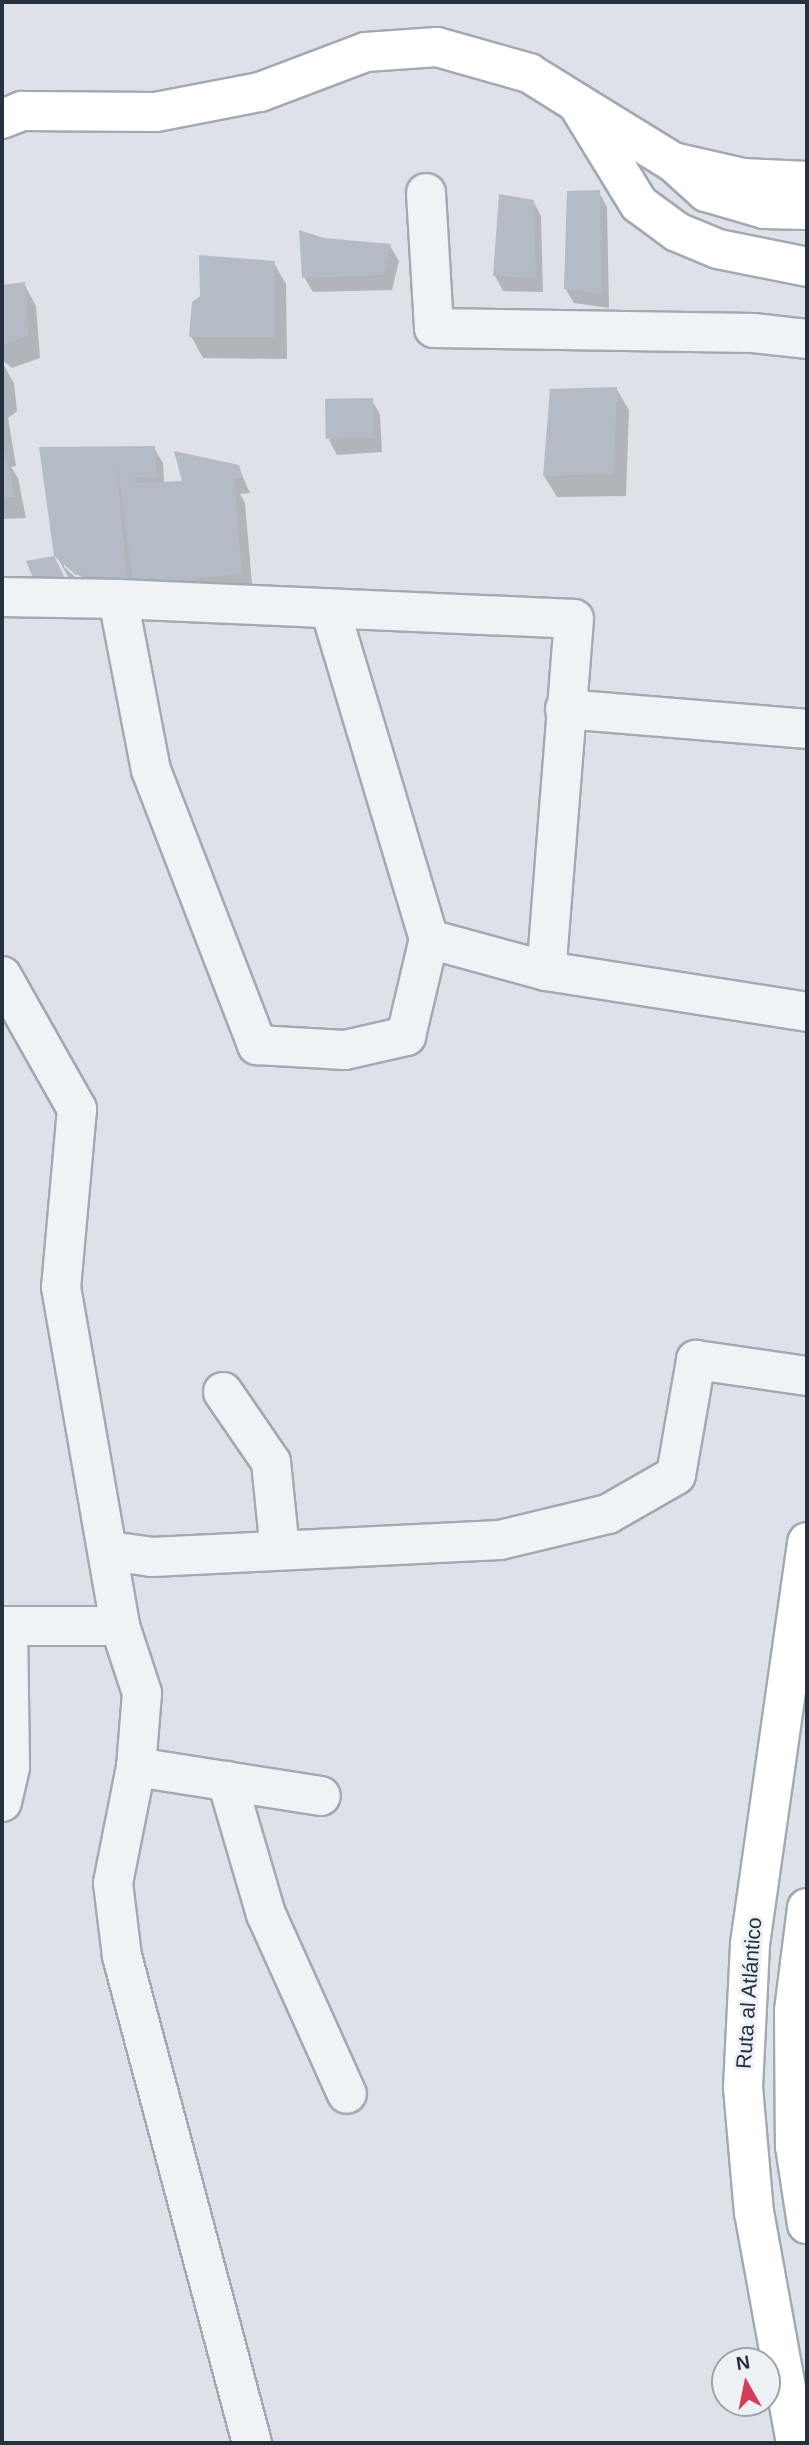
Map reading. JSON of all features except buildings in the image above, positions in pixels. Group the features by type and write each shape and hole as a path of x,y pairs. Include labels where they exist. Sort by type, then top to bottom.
{"main road":[{"path":"2,119 22,111 156,112 260,92 366,52 437,47 529,72 673,162 706,192 764,209 807,210"},
{"path":"577,103 639,204 677,232 719,249 807,267"},
{"path":"673,162 743,178 807,181"},
{"name":"Ruta al Atlántico","path":"796,2443 754,2213 743,2088 750,1944 807,1542"},
{"path":"807,1908 794,2011 795,2146 807,2224"}],"street":[{"path":"426,193 434,328 753,333 807,339"},
{"path":"2,597 118,599 574,620 546,971"},
{"path":"118,599 151,770 257,1045 345,1049 406,1036 429,939 330,608"},
{"path":"565,709 807,729"},
{"path":"429,939 546,971 807,1012"},
{"path":"2,976 77,1109 61,1287 110,1551 120,1626 142,1693 135,1767 113,1883 122,1956 252,2443"},
{"path":"110,1551 152,1557 500,1540 608,1514 676,1475 696,1360 807,1376"},
{"path":"223,1392 271,1462 281,1550"},
{"path":"2,1802 10,1767 5,1626 120,1626"},
{"path":"135,1767 321,1796"},
{"path":"227,1781 267,1914 347,2094"}]}
